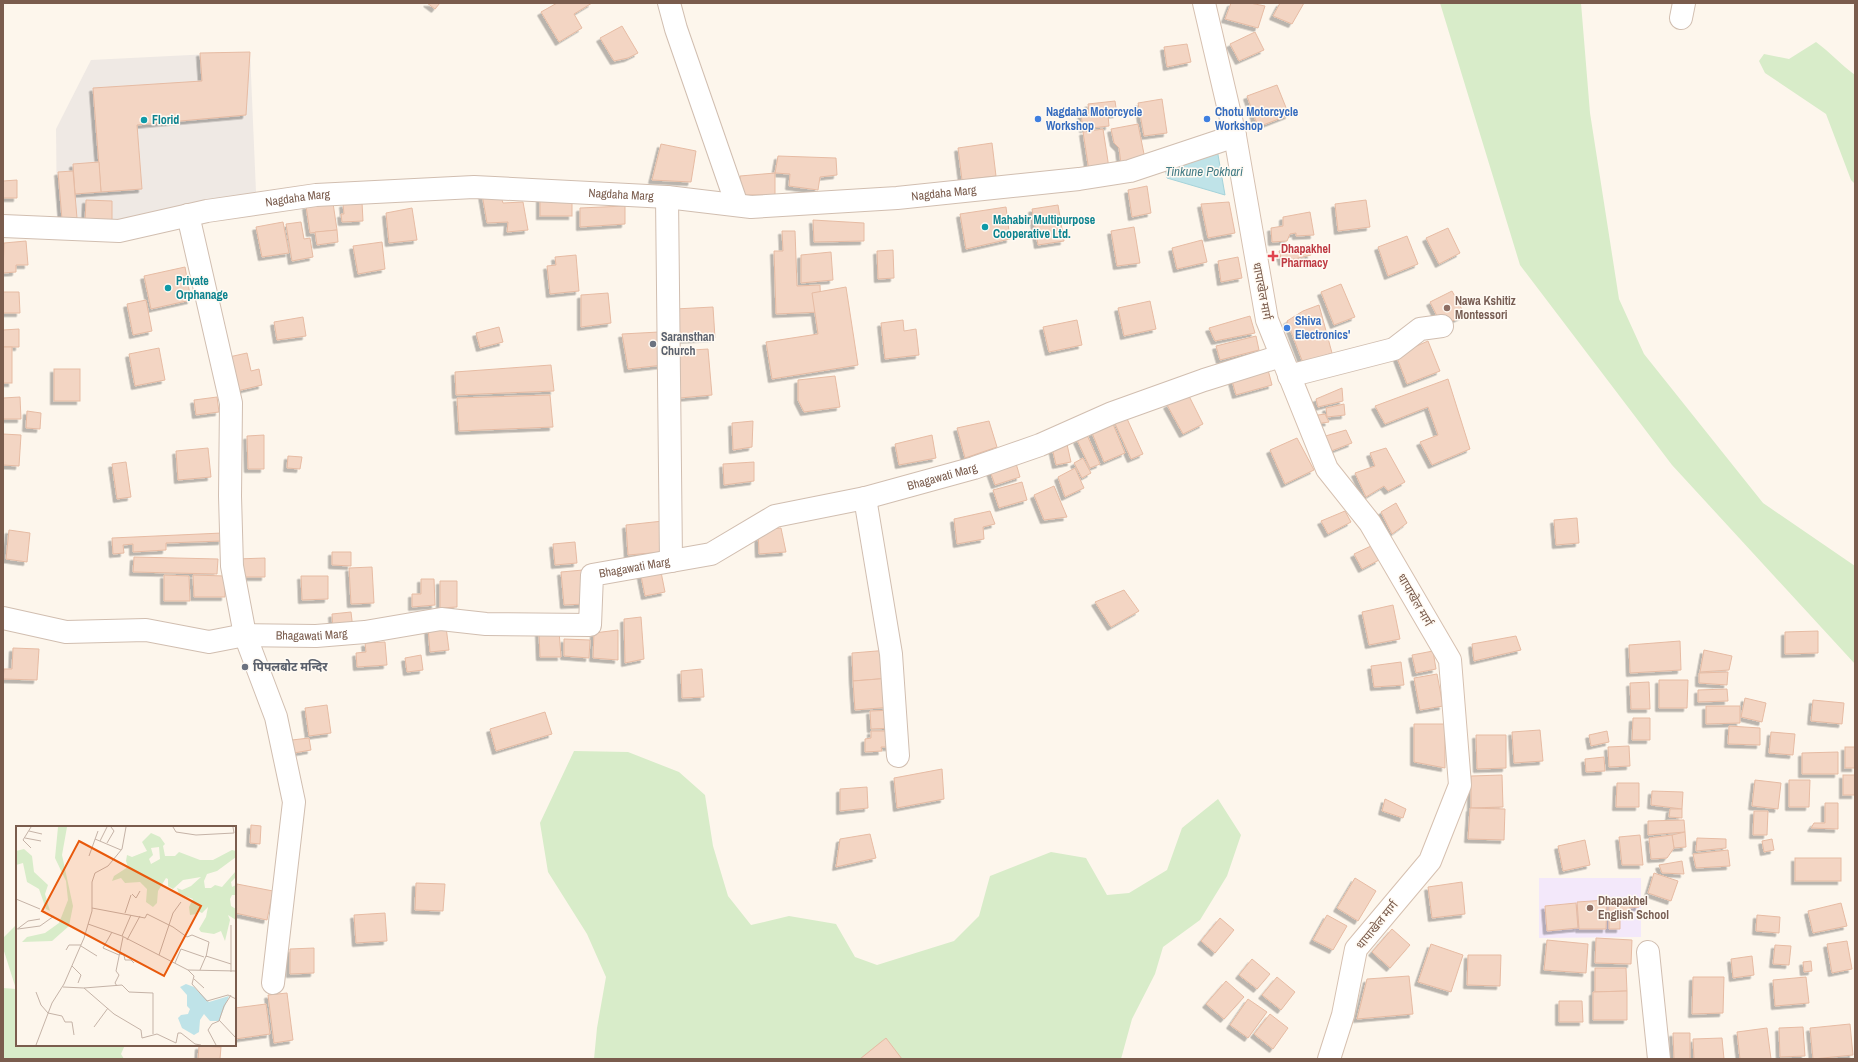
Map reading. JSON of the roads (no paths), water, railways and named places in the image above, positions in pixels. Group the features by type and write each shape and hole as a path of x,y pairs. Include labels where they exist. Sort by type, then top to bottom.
{"street":[{"path":"669,3 676,29 737,205"},
{"name":"धापाखेल मार्ग","path":"1204,3 1235,136 1266,320 1327,469 1370,523 1450,660 1460,785 1430,861 1356,949 1343,1015 1328,1059"},
{"name":"Nagdaha Marg","path":"3,226 119,231 188,215 316,195 474,187 667,197 752,207 897,198 1079,179 1130,171 1235,136"},
{"path":"667,197 671,561"},
{"path":"188,215 232,404 230,496 232,566 245,635 276,717 294,802 273,983"},
{"path":"1289,376 1394,349 1420,329 1442,326"},
{"name":"Bhagawati Marg","path":"3,618 66,632 146,630 209,642 245,635 316,636 365,632 441,619 486,624 590,625 592,575 711,554 774,516 865,498 974,468 1040,445 1112,413 1204,380 1281,356"},
{"path":"865,498 891,654 898,756"},
{"path":"1648,952 1659,1059"}],"water":[{"name":"Tinkune Pokhari","path":"1217,149 1225,195 1167,178 1165,167"}],"place":[{"name":"Nagdaha Motorcycle Workshop","path":"1038,119"},
{"name":"Chotu Motorcycle Workshop","path":"1207,119"},
{"name":"Florid","path":"144,120"},
{"name":"Mahabir Multipurpose Cooperative Ltd.","path":"985,227"},
{"name":"Dhapakhel Pharmacy","path":"1273,256"},
{"name":"Private Orphanage","path":"168,288"},
{"name":"Nawa Kshitiz Montessori","path":"1447,308"},
{"name":"Shiva Electronics'","path":"1287,328"},
{"name":"Saransthan Church","path":"653,344"},
{"name":"पिपलबोट मन्दिर","path":"245,667"},
{"name":"Dhapakhel English School","path":"1590,908"}]}
